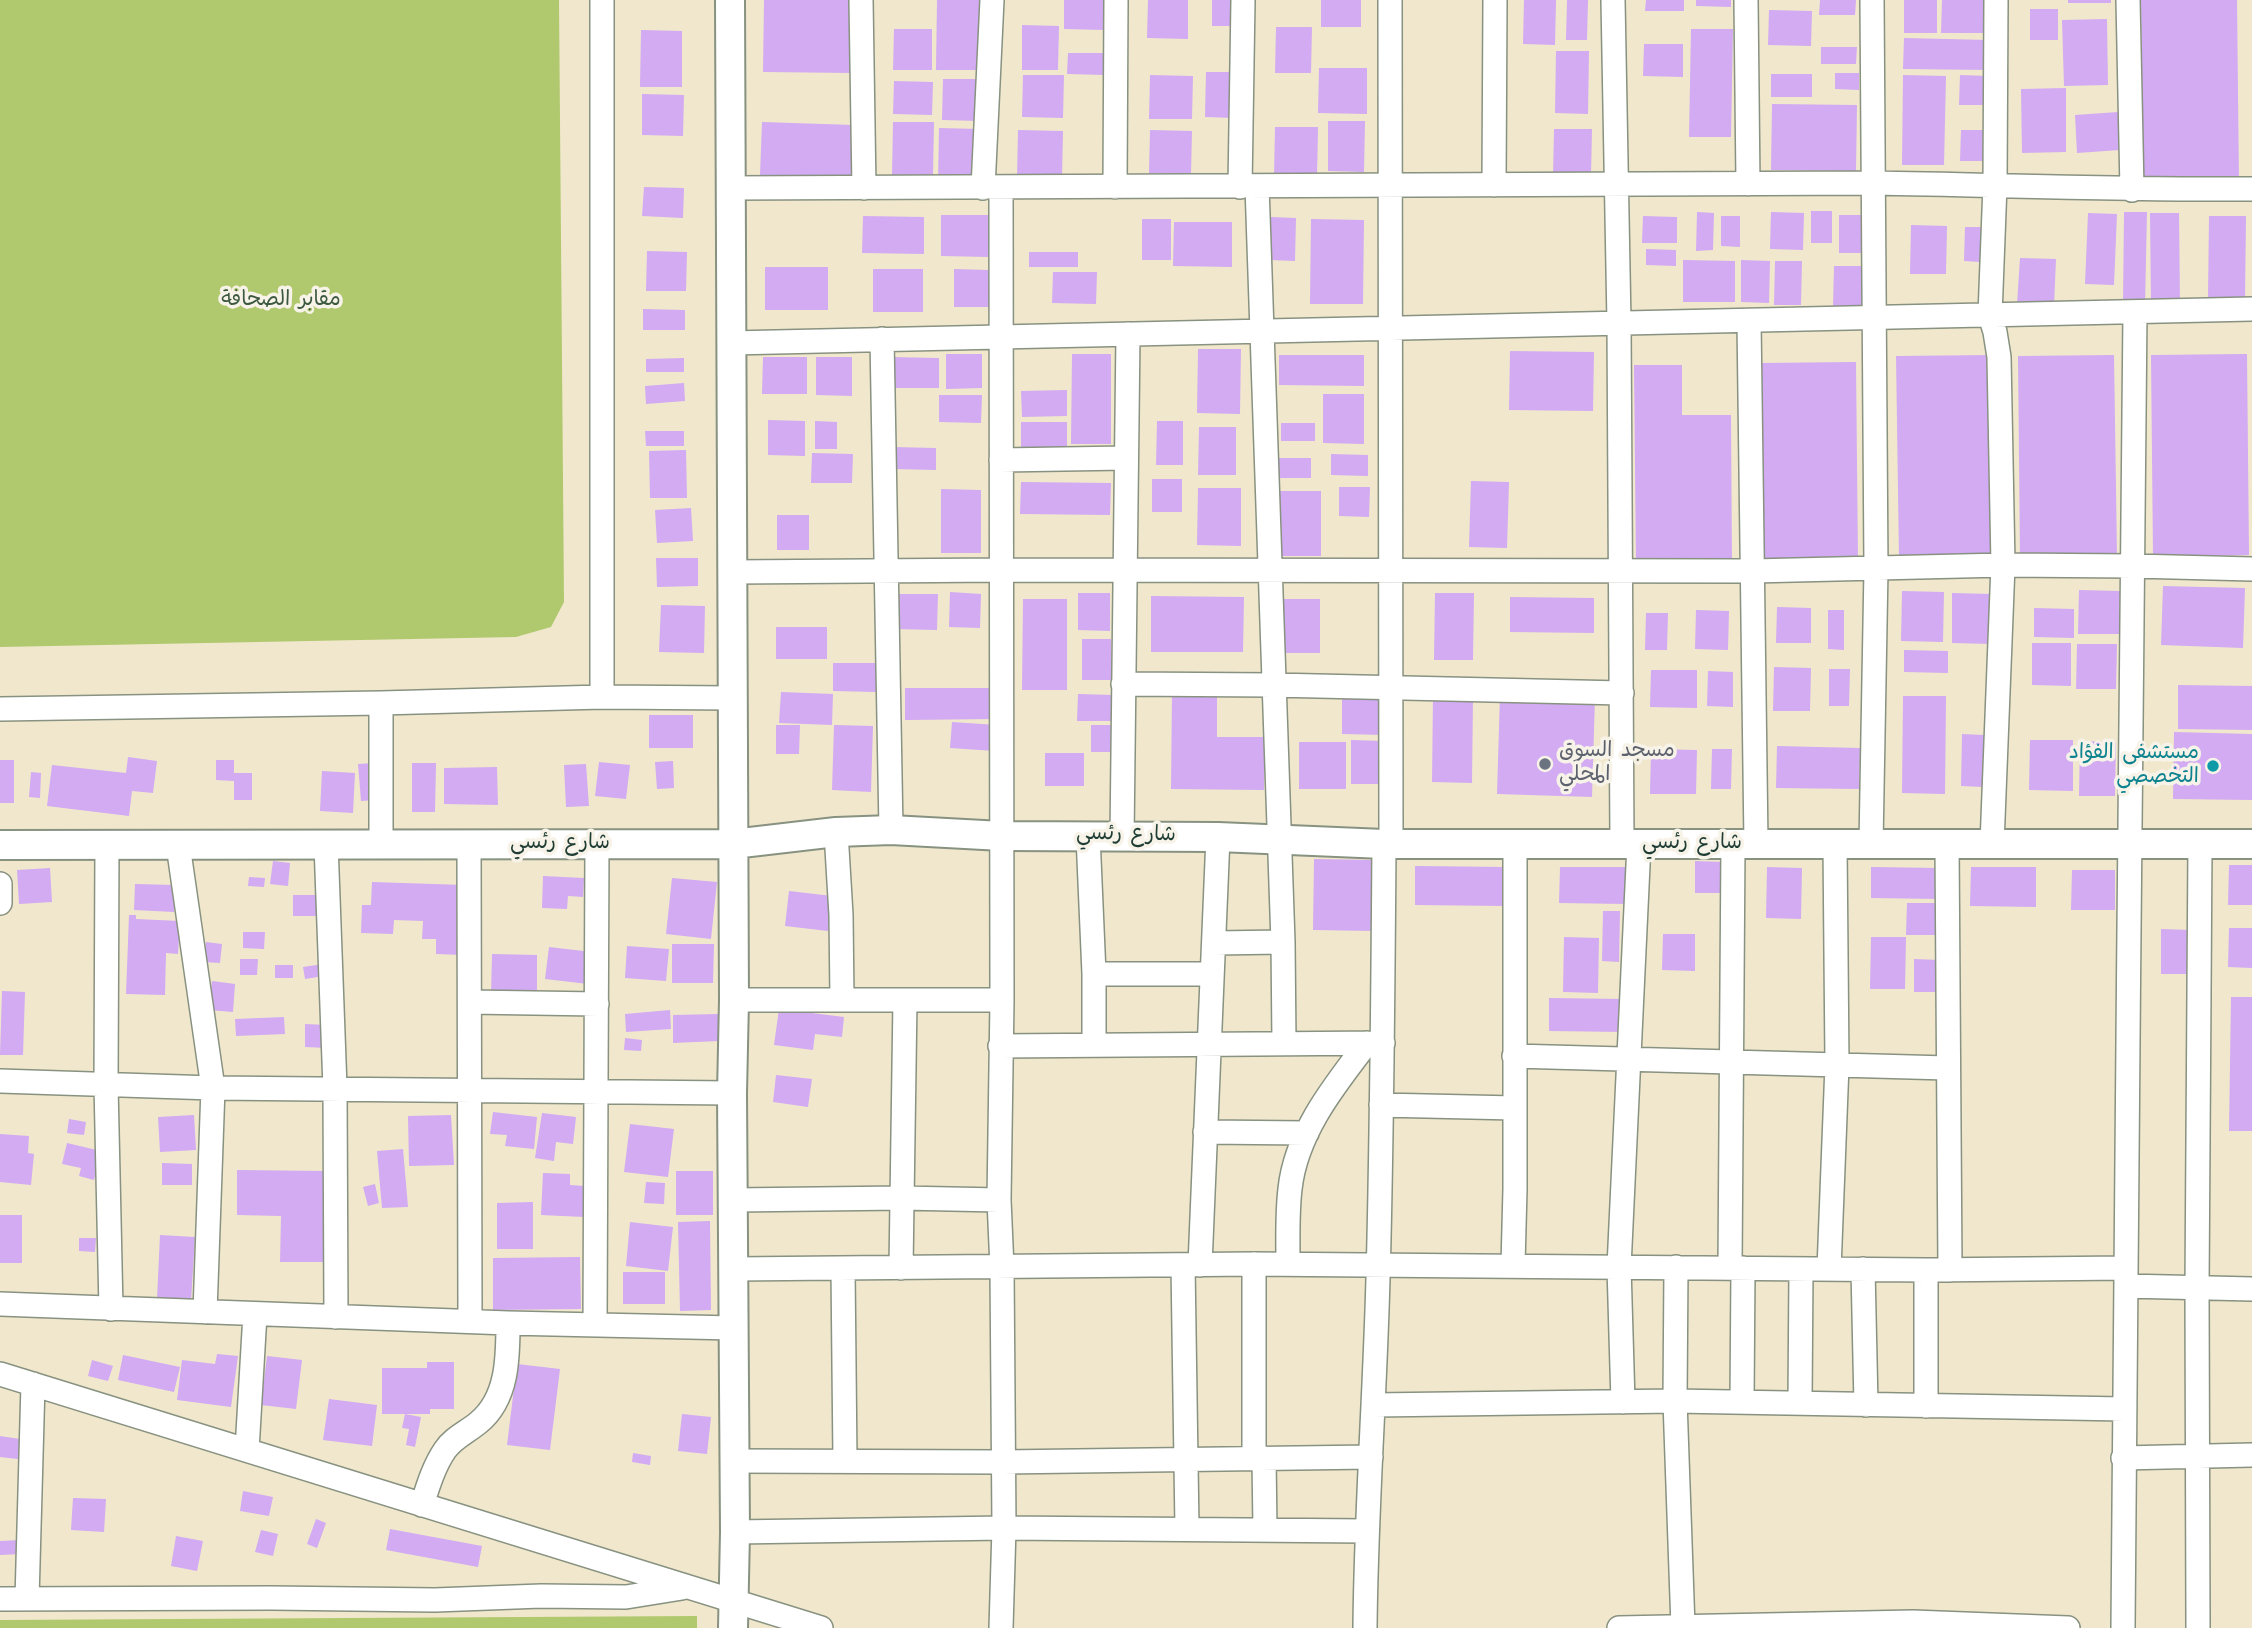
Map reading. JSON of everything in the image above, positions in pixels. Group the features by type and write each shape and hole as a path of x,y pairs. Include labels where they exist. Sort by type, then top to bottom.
{"street":[{"path":"602,0 602,697"},
{"path":"730,0 735,1461 732,1614"},
{"path":"861,0 863,188"},
{"path":"992,0 992,188 1002,337 1002,1000 999,1200 1004,1528 1002,1628"},
{"path":"1115,187 1116,0"},
{"path":"1243,0 1248,187 1262,331 1283,942 1284,1043"},
{"path":"1365,1628 1366,1531 1374,1405 1381,1105 1375,1043 1388,844 1391,689 1390,0"},
{"path":"1494,185 1495,0"},
{"path":"1613,0 1622,693 1630,844 1628,1059 1619,1267 1623,1402"},
{"path":"1746,0 1748,184"},
{"path":"1871,844 1876,569 1872,0"},
{"path":"1992,844 2003,565 1998,357 1990,315 1995,185 1996,0"},
{"path":"2128,0 2132,190"},
{"path":"730,188 1874,183 2132,190 2252,189"},
{"path":"731,343 2252,309"},
{"path":"2123,1628 2135,312"},
{"path":"1742,1402 1732,1062 1745,844 1753,571 1749,321"},
{"path":"1122,836 1128,334"},
{"path":"882,339 891,831"},
{"path":"1002,460 1126,458"},
{"path":"732,572 1621,569 1753,571 2003,565 2252,569"},
{"path":"1123,684 1622,693"},
{"path":"0,709 602,697 732,698"},
{"path":"381,703 382,844"},
{"name":"شارع رئسي","path":"0,845 733,844 836,832 891,831 1002,836 1218,837 1388,844 2252,844"},
{"path":"836,832 842,999"},
{"path":"1088,836 1094,1045"},
{"path":"1187,1529 1185,1459 1191,1265 1205,1132 1218,837"},
{"path":"469,843 470,1321"},
{"path":"107,844 106,1085 111,1309"},
{"path":"326,844 335,1088 336,1317"},
{"path":"595,1325 597,844"},
{"path":"1513,1265 1515,844"},
{"path":"1829,1269 1837,1065 1835,844"},
{"path":"1947,844 1950,1270"},
{"path":"2198,1628 2200,844"},
{"path":"178,845 213,1087 205,1312"},
{"path":"0,884 0,903"},
{"path":"1214,943 1283,942"},
{"path":"1094,974 1212,974"},
{"path":"734,1000 1002,1000"},
{"path":"901,1268 905,1000"},
{"path":"470,1002 597,1004"},
{"path":"1000,1046 1375,1043"},
{"path":"1288,1264 1290,1187 1297,1158 1307,1133 1329,1094 1375,1043"},
{"path":"1514,1056 1947,1068"},
{"path":"0,1081 213,1087 732,1093"},
{"path":"1381,1105 1515,1108"},
{"path":"1205,1132 1307,1133"},
{"path":"734,1200 999,1200"},
{"path":"1254,1264 1259,1458 1265,1530"},
{"path":"734,1269 1378,1264 1950,1270 2126,1277 2197,1288 2252,1289"},
{"path":"1676,1267 1675,1401 1683,1627"},
{"path":"843,1269 845,1461"},
{"path":"1800,1403 1801,1269"},
{"path":"1863,1269 1866,1405"},
{"path":"1926,1270 1926,1406"},
{"path":"0,1304 508,1323 734,1328"},
{"path":"247,1450 255,1314"},
{"path":"422,1504 437,1463 446,1448 490,1411 499,1393 508,1357 508,1323"},
{"path":"0,1374 690,1587 732,1614 821,1628"},
{"path":"27,1599 33,1384"},
{"path":"1374,1405 1675,1401 2124,1409"},
{"path":"2123,1458 2252,1455"},
{"path":"735,1461 1003,1462 1371,1457"},
{"path":"735,1532 1004,1528 1366,1531"},
{"path":"0,1599 435,1600 541,1595 626,1597 690,1587"},
{"path":"1619,1628 1913,1625 2068,1628"}],"green space":[{"name":"مقابر الصحافة","path":"0,0 559,0 564,602 551,627 516,637 0,647"},
{"path":"697,1616 697,1628 0,1628 0,1620"}],"building":[{"path":"764,0 853,0 852,73 763,72"},
{"path":"937,0 980,0 979,70 936,70"},
{"path":"1064,0 1104,0 1104,30 1064,29"},
{"path":"1148,0 1188,0 1188,39 1147,38"},
{"path":"1212,0 1234,0 1234,26 1212,26"},
{"path":"1321,0 1361,0 1361,27 1321,27"},
{"path":"1524,0 1556,0 1555,45 1523,44"},
{"path":"1567,0 1588,0 1587,40 1566,40"},
{"path":"1646,0 1684,0 1684,11 1645,11"},
{"path":"1696,0 1731,0 1731,7 1696,6"},
{"path":"1820,0 1856,0 1855,15 1819,15"},
{"path":"1904,0 1937,0 1937,33 1904,33"},
{"path":"1942,0 1989,0 1988,33 1941,33"},
{"path":"2068,0 2111,0 2111,3 2068,3"},
{"path":"2141,0 2237,0 2239,184 2143,185"},
{"path":"2030,9 2058,9 2058,40 2030,40"},
{"path":"1769,10 1812,11 1811,46 1768,45"},
{"path":"2107,19 2108,85 2064,86 2062,20"},
{"path":"1022,25 1059,26 1058,70 1022,70"},
{"path":"1276,27 1312,27 1311,73 1275,73"},
{"path":"894,29 932,29 932,70 893,70"},
{"path":"1691,29 1733,29 1731,137 1689,137"},
{"path":"641,30 682,31 682,87 640,87"},
{"path":"1904,38 1989,40 1989,70 1903,69"},
{"path":"1644,44 1683,44 1683,77 1643,76"},
{"path":"1821,47 1857,47 1856,64 1821,64"},
{"path":"1556,51 1589,51 1588,114 1555,113"},
{"path":"1068,53 1105,53 1105,75 1067,74"},
{"path":"1319,68 1367,68 1367,114 1318,113"},
{"path":"1206,72 1234,72 1234,118 1205,117"},
{"path":"1835,73 1859,73 1859,90 1835,89"},
{"path":"1771,74 1812,74 1812,97 1771,97"},
{"path":"1023,75 1064,75 1063,118 1022,117"},
{"path":"1150,75 1193,76 1192,119 1149,119"},
{"path":"1903,75 1946,76 1944,165 1902,165"},
{"path":"1960,75 1989,76 1989,105 1959,105"},
{"path":"943,79 981,79 980,121 942,120"},
{"path":"894,81 933,82 932,115 893,114"},
{"path":"2066,88 2066,152 2022,153 2021,89"},
{"path":"642,94 684,95 683,136 642,135"},
{"path":"1772,104 1857,105 1856,171 1771,170"},
{"path":"2118,112 2120,150 2077,153 2075,115"},
{"path":"1328,121 1365,121 1364,172 1328,171"},
{"path":"762,122 854,125 851,179 760,175"},
{"path":"893,122 934,122 933,176 892,175"},
{"path":"1275,127 1318,127 1317,177 1274,177"},
{"path":"939,128 980,129 979,183 938,182"},
{"path":"1554,129 1592,129 1591,176 1553,176"},
{"path":"1018,130 1063,131 1062,178 1017,178"},
{"path":"1150,130 1192,131 1191,174 1149,173"},
{"path":"1961,130 1986,130 1986,161 1960,161"},
{"path":"644,187 684,188 683,218 642,216"},
{"path":"1811,211 1832,211 1832,243 1811,243"},
{"path":"1697,212 1714,213 1713,250 1696,251"},
{"path":"1771,212 1804,213 1803,250 1770,249"},
{"path":"2124,212 2147,212 2145,306 2123,305"},
{"path":"2088,213 2117,214 2114,285 2085,284"},
{"path":"2150,213 2179,213 2180,305 2151,305"},
{"path":"941,215 989,215 989,257 941,256"},
{"path":"1839,215 1869,215 1869,253 1839,253"},
{"path":"863,216 924,217 924,254 862,253"},
{"path":"1643,216 1677,217 1677,243 1642,243"},
{"path":"1721,216 1740,216 1740,247 1721,246"},
{"path":"2209,216 2246,216 2245,299 2208,298"},
{"path":"1271,217 1296,218 1295,261 1271,260"},
{"path":"1142,219 1171,219 1171,260 1142,260"},
{"path":"1311,219 1364,220 1363,304 1310,304"},
{"path":"1174,222 1232,222 1232,267 1173,266"},
{"path":"1911,225 1947,226 1946,274 1910,274"},
{"path":"1965,227 1981,227 1980,262 1964,261"},
{"path":"1646,249 1676,250 1676,266 1646,265"},
{"path":"647,251 687,252 686,291 646,291"},
{"path":"1029,252 1078,252 1078,267 1029,267"},
{"path":"2020,258 2056,259 2054,306 2017,304"},
{"path":"1683,260 1735,261 1735,302 1683,302"},
{"path":"1741,260 1770,261 1769,303 1741,302"},
{"path":"1775,261 1802,261 1801,305 1774,305"},
{"path":"1834,266 1869,266 1868,308 1833,307"},
{"path":"765,267 828,267 828,310 765,310"},
{"path":"873,269 923,269 923,312 873,312"},
{"path":"954,269 989,270 989,307 954,307"},
{"path":"1053,272 1097,272 1096,304 1052,303"},
{"path":"643,309 685,310 685,330 643,330"},
{"path":"1198,349 1241,349 1240,414 1197,413"},
{"path":"1510,351 1594,352 1593,411 1509,410"},
{"path":"946,354 982,354 982,388 946,389"},
{"path":"1072,354 1111,354 1111,444 1071,444"},
{"path":"2247,354 2249,555 2153,557 2151,355"},
{"path":"1279,355 1364,355 1364,386 1279,385"},
{"path":"1992,355 1995,557 1899,558 1896,356"},
{"path":"2114,355 2117,557 2020,558 2018,356"},
{"path":"763,357 807,357 807,394 762,394"},
{"path":"816,357 852,357 852,396 816,395"},
{"path":"890,357 939,358 939,388 890,388"},
{"path":"684,358 684,372 646,372 646,359"},
{"path":"1856,362 1858,563 1762,565 1760,363"},
{"path":"1634,365 1682,365 1682,415 1731,415 1732,566 1636,567"},
{"path":"684,383 685,401 646,404 645,386"},
{"path":"1067,390 1067,416 1022,417 1021,391"},
{"path":"1323,394 1364,394 1364,444 1323,443"},
{"path":"939,395 982,395 981,423 939,422"},
{"path":"768,420 805,421 805,456 768,455"},
{"path":"815,421 837,422 837,449 815,449"},
{"path":"1157,421 1183,421 1183,465 1156,465"},
{"path":"1021,422 1067,422 1067,452 1021,452"},
{"path":"1281,423 1315,423 1315,441 1281,441"},
{"path":"1199,427 1236,427 1236,475 1198,475"},
{"path":"645,431 684,431 684,446 646,446"},
{"path":"892,447 936,448 936,470 892,469"},
{"path":"686,450 687,498 650,498 649,451"},
{"path":"812,453 853,454 852,483 811,483"},
{"path":"1331,454 1368,455 1368,476 1331,475"},
{"path":"1276,458 1311,458 1311,478 1276,478"},
{"path":"1152,479 1182,479 1182,512 1152,512"},
{"path":"1471,481 1509,482 1507,548 1469,547"},
{"path":"1021,482 1111,483 1110,515 1020,514"},
{"path":"1339,487 1370,487 1369,517 1339,516"},
{"path":"1198,488 1241,488 1241,546 1197,545"},
{"path":"941,489 981,490 981,553 941,553"},
{"path":"1279,491 1321,491 1321,556 1278,556"},
{"path":"691,508 693,541 657,543 655,510"},
{"path":"777,515 809,515 809,550 777,550"},
{"path":"656,558 698,558 698,586 657,587"},
{"path":"2163,586 2245,588 2243,648 2161,645"},
{"path":"2079,590 2120,591 2119,634 2078,634"},
{"path":"1902,591 1944,592 1943,642 1901,641"},
{"path":"950,592 981,594 980,628 949,627"},
{"path":"1078,593 1110,593 1110,631 1078,630"},
{"path":"1435,593 1474,593 1473,660 1434,660"},
{"path":"1952,593 1992,594 1992,644 1952,643"},
{"path":"894,594 938,594 937,630 893,629"},
{"path":"1151,596 1244,597 1243,652 1151,652"},
{"path":"1510,597 1594,598 1594,633 1510,632"},
{"path":"1023,599 1067,599 1067,690 1022,690"},
{"path":"1282,599 1320,599 1320,653 1281,653"},
{"path":"661,605 705,606 704,653 659,652"},
{"path":"1777,607 1811,608 1811,643 1776,643"},
{"path":"2034,608 2074,609 2074,638 2034,637"},
{"path":"1696,610 1729,611 1728,650 1695,649"},
{"path":"1828,610 1844,610 1844,650 1828,649"},
{"path":"1646,613 1668,613 1667,650 1645,650"},
{"path":"776,627 827,627 827,659 776,659"},
{"path":"1082,639 1111,639 1111,680 1082,680"},
{"path":"2032,643 2071,643 2071,686 2032,685"},
{"path":"2077,644 2117,644 2116,689 2076,689"},
{"path":"1904,650 1948,651 1948,673 1904,672"},
{"path":"833,663 876,663 876,692 833,691"},
{"path":"1774,667 1811,668 1810,711 1773,711"},
{"path":"1829,669 1850,669 1849,706 1829,706"},
{"path":"1651,670 1697,670 1697,708 1650,707"},
{"path":"1708,671 1733,672 1733,707 1707,706"},
{"path":"2178,685 2252,686 2252,730 2178,729"},
{"path":"905,688 996,688 996,719 905,720"},
{"path":"1172,691 1217,692 1217,737 1265,737 1264,790 1171,789"},
{"path":"781,692 833,694 832,725 779,723"},
{"path":"1342,692 1386,692 1386,735 1342,734"},
{"path":"1078,694 1114,695 1114,721 1077,721"},
{"name":"مسجد السوق المحلي","path":"1500,694 1595,697 1592,797 1497,794"},
{"path":"1433,696 1473,697 1472,783 1432,782"},
{"path":"1903,696 1946,696 1945,794 1902,793"},
{"path":"649,715 693,715 693,748 649,748"},
{"path":"952,722 997,725 995,751 950,748"},
{"path":"776,725 800,725 799,754 776,754"},
{"path":"834,725 873,726 871,792 832,790"},
{"path":"1091,725 1113,725 1113,752 1091,752"},
{"name":"مستشفى الفؤاد التخصصي","path":"2174,732 2252,734 2252,800 2173,799"},
{"path":"1962,734 1984,735 1983,787 1961,786"},
{"path":"1351,740 1384,741 1384,784 1351,784"},
{"path":"2030,740 2073,740 2073,791 2029,790"},
{"path":"2080,741 2116,742 2115,796 2079,796"},
{"path":"1299,742 1346,742 1346,789 1299,789"},
{"path":"1777,746 1860,748 1859,789 1776,788"},
{"path":"1651,749 1697,750 1696,794 1650,794"},
{"path":"1712,749 1732,749 1731,789 1711,789"},
{"path":"1045,753 1084,753 1084,786 1045,786"},
{"path":"128,757 157,761 153,793 132,791 129,816 47,806 52,765 126,773"},
{"path":"0,760 14,760 14,803 0,803"},
{"path":"216,760 234,760 234,773 252,773 252,800 234,800 234,781 216,780"},
{"path":"673,761 674,788 657,789 655,762"},
{"path":"599,762 630,765 626,799 595,796"},
{"path":"374,763 376,800 361,801 358,764"},
{"path":"412,763 436,763 435,812 412,812"},
{"path":"586,764 589,806 566,807 564,765"},
{"path":"497,767 498,805 444,804 444,768"},
{"path":"322,771 355,773 353,813 320,811"},
{"path":"31,772 41,773 40,798 29,797"},
{"path":"1314,859 1375,860 1374,931 1313,930"},
{"path":"273,861 290,863 288,886 270,884"},
{"path":"1695,861 1725,862 1725,893 1695,893"},
{"path":"2229,865 2252,865 2252,905 2228,905"},
{"path":"1415,866 1508,867 1508,906 1415,905"},
{"path":"1560,867 1626,867 1626,904 1559,903"},
{"path":"1767,867 1802,868 1801,919 1766,918"},
{"path":"1871,867 1940,868 1939,899 1871,898"},
{"path":"1971,867 2036,867 2036,907 1970,906"},
{"path":"50,868 52,902 19,904 17,870"},
{"path":"2072,870 2115,870 2115,910 2071,910"},
{"path":"543,876 584,878 583,897 568,896 567,909 542,908"},
{"path":"249,877 265,878 264,887 248,886"},
{"path":"672,878 717,882 711,939 666,934"},
{"path":"372,882 464,885 463,955 436,954 436,939 422,939 423,921 394,920 393,934 361,933 362,905 371,905"},
{"path":"135,884 175,885 174,912 134,910"},
{"path":"789,891 832,896 828,931 785,926"},
{"path":"293,895 316,895 316,916 293,916"},
{"path":"1907,903 1940,903 1940,935 1906,935"},
{"path":"1603,911 1620,911 1619,962 1602,961"},
{"path":"129,915 136,915 136,919 180,921 178,954 166,953 165,995 126,994"},
{"path":"2229,928 2252,928 2252,968 2228,967"},
{"path":"2161,929 2191,930 2191,974 2161,974"},
{"path":"243,932 265,932 264,949 243,948"},
{"path":"1663,934 1695,934 1695,971 1662,970"},
{"path":"1564,937 1599,938 1598,993 1563,992"},
{"path":"1871,937 1906,937 1905,989 1870,989"},
{"path":"206,942 222,944 220,963 203,962"},
{"path":"672,944 714,944 713,983 672,983"},
{"path":"627,946 669,949 666,981 625,978"},
{"path":"549,947 592,952 588,984 545,979"},
{"path":"492,954 537,955 537,996 491,996"},
{"path":"240,959 258,959 257,975 240,975"},
{"path":"1914,959 1940,960 1939,992 1914,992"},
{"path":"323,964 324,976 305,979 303,967"},
{"path":"275,965 293,965 293,978 275,978"},
{"path":"212,981 235,984 233,1012 209,1010"},
{"path":"2,991 25,992 23,1055 0,1055"},
{"path":"2231,997 2252,997 2252,1131 2229,1131"},
{"path":"1549,998 1623,999 1623,1032 1549,1031"},
{"path":"779,1009 844,1017 842,1037 815,1034 813,1050 774,1045"},
{"path":"670,1010 671,1029 626,1032 625,1014"},
{"path":"718,1014 719,1041 673,1043 673,1015"},
{"path":"284,1017 285,1034 236,1036 235,1019"},
{"path":"305,1024 327,1025 326,1048 305,1047"},
{"path":"625,1038 642,1040 641,1051 624,1050"},
{"path":"776,1075 812,1079 808,1107 773,1102"},
{"path":"493,1112 537,1117 534,1149 505,1146 507,1135 490,1134"},
{"path":"542,1113 576,1117 573,1144 556,1142 554,1161 535,1158"},
{"path":"194,1115 196,1150 160,1152 158,1117"},
{"path":"451,1115 454,1165 409,1166 408,1116"},
{"path":"69,1119 86,1122 84,1135 67,1133"},
{"path":"630,1124 674,1129 668,1177 624,1172"},
{"path":"0,1134 29,1136 28,1153 34,1154 31,1185 0,1182"},
{"path":"67,1143 101,1151 94,1180 79,1176 81,1168 62,1164"},
{"path":"403,1149 408,1207 382,1208 377,1151"},
{"path":"162,1163 192,1164 192,1185 162,1185"},
{"path":"237,1170 325,1171 323,1262 280,1262 281,1216 237,1215"},
{"path":"676,1171 713,1171 713,1215 676,1215"},
{"path":"543,1173 570,1174 570,1185 585,1186 584,1217 541,1215"},
{"path":"646,1182 665,1183 664,1204 644,1203"},
{"path":"375,1184 379,1203 368,1206 363,1187"},
{"path":"533,1202 533,1249 497,1249 497,1203"},
{"path":"0,1215 22,1215 22,1263 0,1263"},
{"path":"710,1221 711,1310 680,1311 678,1222"},
{"path":"630,1222 673,1227 668,1271 626,1266"},
{"path":"160,1235 195,1237 191,1301 157,1299"},
{"path":"79,1238 96,1238 95,1252 79,1251"},
{"path":"580,1257 581,1309 493,1310 493,1258"},
{"path":"623,1272 665,1272 665,1304 623,1304"},
{"path":"217,1354 238,1356 231,1407 177,1400 182,1360 215,1364"},
{"path":"123,1355 180,1367 174,1392 118,1380"},
{"path":"267,1356 302,1360 296,1409 261,1405"},
{"path":"92,1360 113,1366 108,1381 88,1376"},
{"path":"427,1362 454,1362 454,1409 430,1409 430,1414 382,1414 382,1368 427,1368"},
{"path":"517,1364 560,1369 550,1450 507,1445"},
{"path":"329,1399 377,1405 372,1446 323,1440"},
{"path":"405,1414 421,1417 415,1447 406,1445 409,1429 402,1428"},
{"path":"682,1414 711,1417 707,1454 678,1451"},
{"path":"0,1436 20,1439 18,1459 0,1457"},
{"path":"633,1453 651,1456 650,1465 632,1462"},
{"path":"243,1491 273,1497 269,1516 240,1511"},
{"path":"73,1498 106,1499 104,1532 71,1530"},
{"path":"316,1519 326,1523 317,1548 307,1544"},
{"path":"390,1529 482,1546 478,1567 386,1550"},
{"path":"261,1530 278,1534 273,1556 255,1552"},
{"path":"176,1536 203,1541 197,1571 171,1566"},
{"path":"21,1540 22,1554 0,1555 0,1541"}],"place":[{"name":"مسجد السوق المحلي","path":"1545,764"},
{"name":"مستشفى الفؤاد التخصصي","path":"2213,766"}]}
